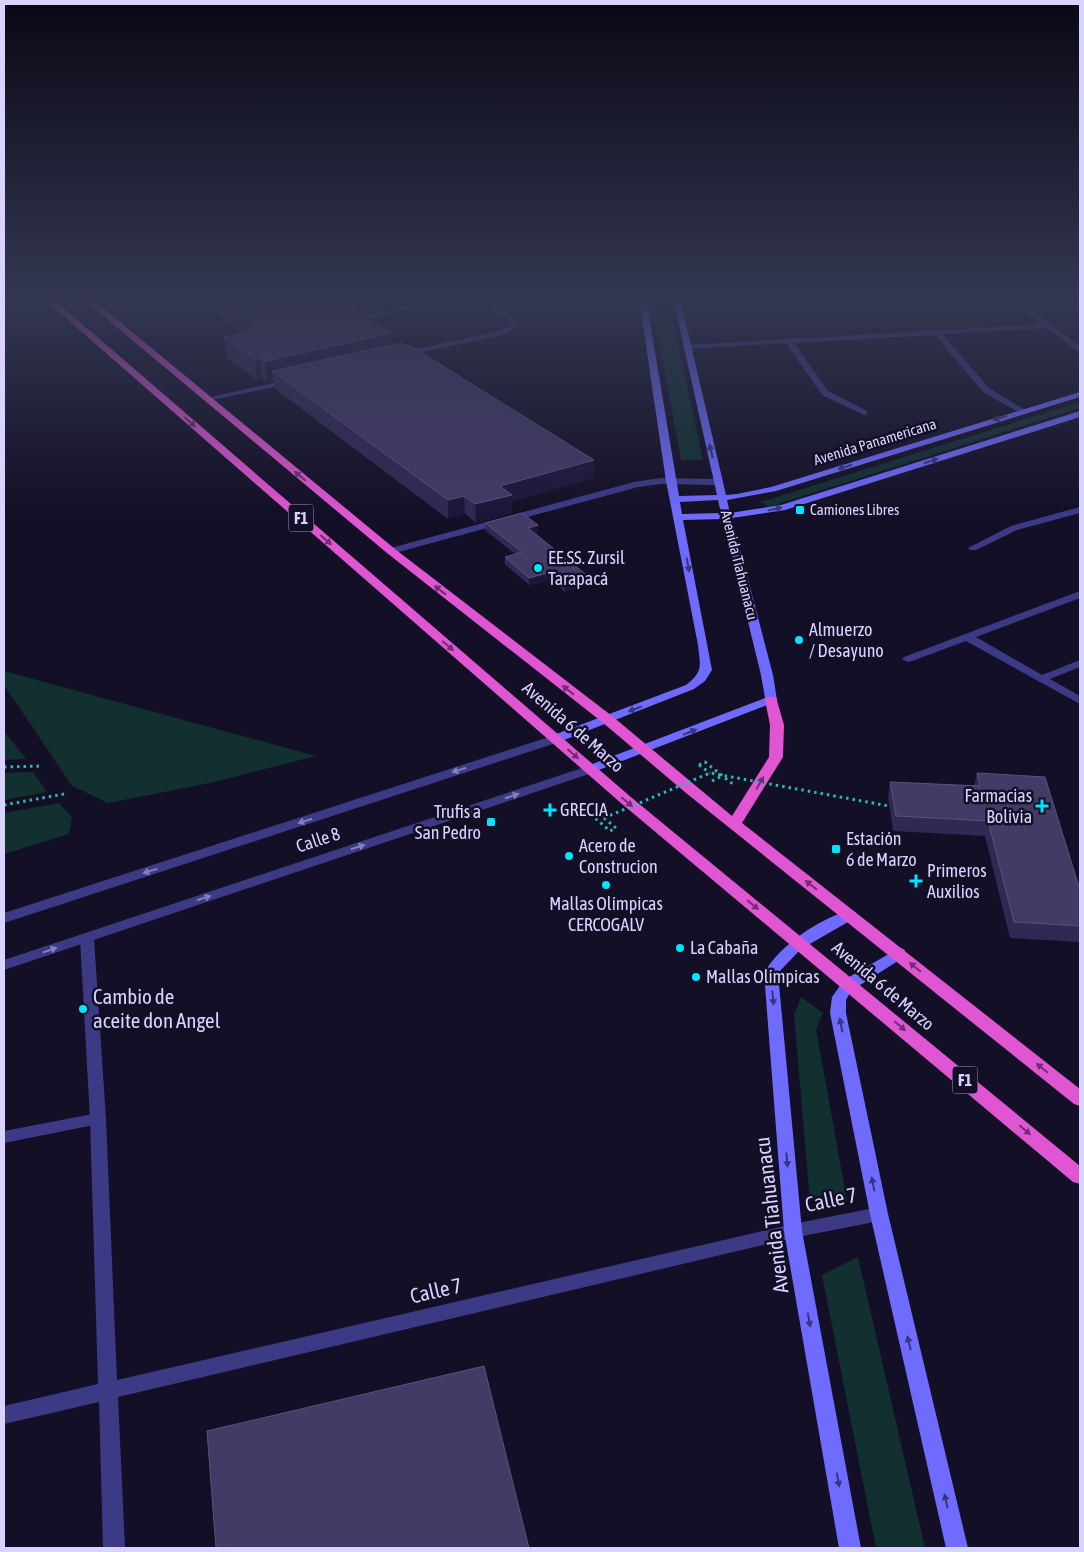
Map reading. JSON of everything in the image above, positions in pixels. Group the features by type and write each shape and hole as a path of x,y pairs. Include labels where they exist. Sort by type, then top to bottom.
{"highway":[{"name":"Avenida 6 de Marzo","path":"130,370 591,770 1080,1177"},
{"name":"Avenida 6 de Marzo","path":"173,370 390,551 607,719 734,824 899,953 1080,1099"},
{"path":"734,824 776,757 777,725 771,700"}],"main road":[{"path":"607,719 690,688 701,679 706,670 699,617 671,482 653,370"},
{"name":"Avenida Tiahuanacu","path":"692,370 718,482 767,675 771,700"},
{"name":"Avenida Panamericana","path":"675,499 722,498 773,490 1080,394"},
{"name":"Avenida Panamericana","path":"679,517 727,516 782,508 1080,414"},
{"path":"645,750 771,700"},
{"name":"Calle 8","path":"555,739 607,719"},
{"name":"Calle 8","path":"591,770 645,750"},
{"name":"Avenida Tiahuanacu","path":"850,915 798,942 779,959 771,973 793,1231 850,1548"},
{"path":"899,953 849,984 838,999 838,1013 879,1214 957,1548"}],"street":[{"path":"809,370 825,393 864,413"},
{"path":"969,370 986,390 1022,412"},
{"path":"207,399 301,378"},
{"path":"390,551 636,484 718,482"},
{"path":"973,548 1014,528 1080,510"},
{"path":"908,659 969,638 1080,594"},
{"path":"969,638 1080,701"},
{"path":"1041,679 1080,663"},
{"name":"Calle 8","path":"4,918 555,739"},
{"name":"Calle 8","path":"4,966 591,770"},
{"path":"87,938 98,1120 114,1548"},
{"path":"4,1137 98,1120"},
{"name":"Calle 7","path":"4,1414 793,1231 879,1214"}],"path":[{"path":"734,785 704,762 699,765 710,773 890,806"},
{"path":"4,767 43,766"},
{"path":"594,817 610,831 616,828 604,818 710,773"},
{"path":"4,805 64,794"}],"green space":[{"path":"664,370 684,370 703,460 681,460"},
{"path":"1080,402 1080,408 769,507 760,502"},
{"path":"4,671 316,756 210,783 108,803 72,786 4,685"},
{"path":"4,731 26,759 4,760"},
{"path":"33,772 47,792 4,800 4,773"},
{"path":"59,803 72,817 69,834 4,854 4,813"},
{"path":"801,997 823,1013 816,1029 847,1201 810,1201 794,1015"},
{"path":"858,1257 925,1548 876,1548 822,1275"}],"building":[{"path":"450,370 594,460 500,486 512,495 475,504 464,496 448,500 272,371"},
{"path":"522,513 538,525 528,528 589,577 565,584 551,572 529,578 505,557 522,552 485,523"},
{"path":"977,773 1045,777 1080,890 1080,926 1014,922 988,821 896,816 890,782 980,786"},
{"path":"484,1366 529,1548 216,1548 207,1431"}],"place":[{"name":"Camiones Libres","path":"800,510"},
{"name":"EE.SS. Zursil Tarapacá","path":"538,568"},
{"name":"Almuerzo / Desayuno","path":"799,640"},
{"name":"Farmacias Bolivia","path":"1042,806"},
{"name":"GRECIA","path":"550,810"},
{"name":"Trufis a San Pedro","path":"491,822"},
{"name":"Estación 6 de Marzo","path":"836,849"},
{"name":"Acero de Construcion","path":"569,856"},
{"name":"Primeros Auxilios","path":"916,881"},
{"name":"Mallas Olímpicas CERCOGALV","path":"606,885"},
{"name":"La Cabaña","path":"680,948"},
{"name":"Mallas Olímpicas","path":"696,977"},
{"name":"Cambio de aceite don Angel","path":"83,1009"}]}
